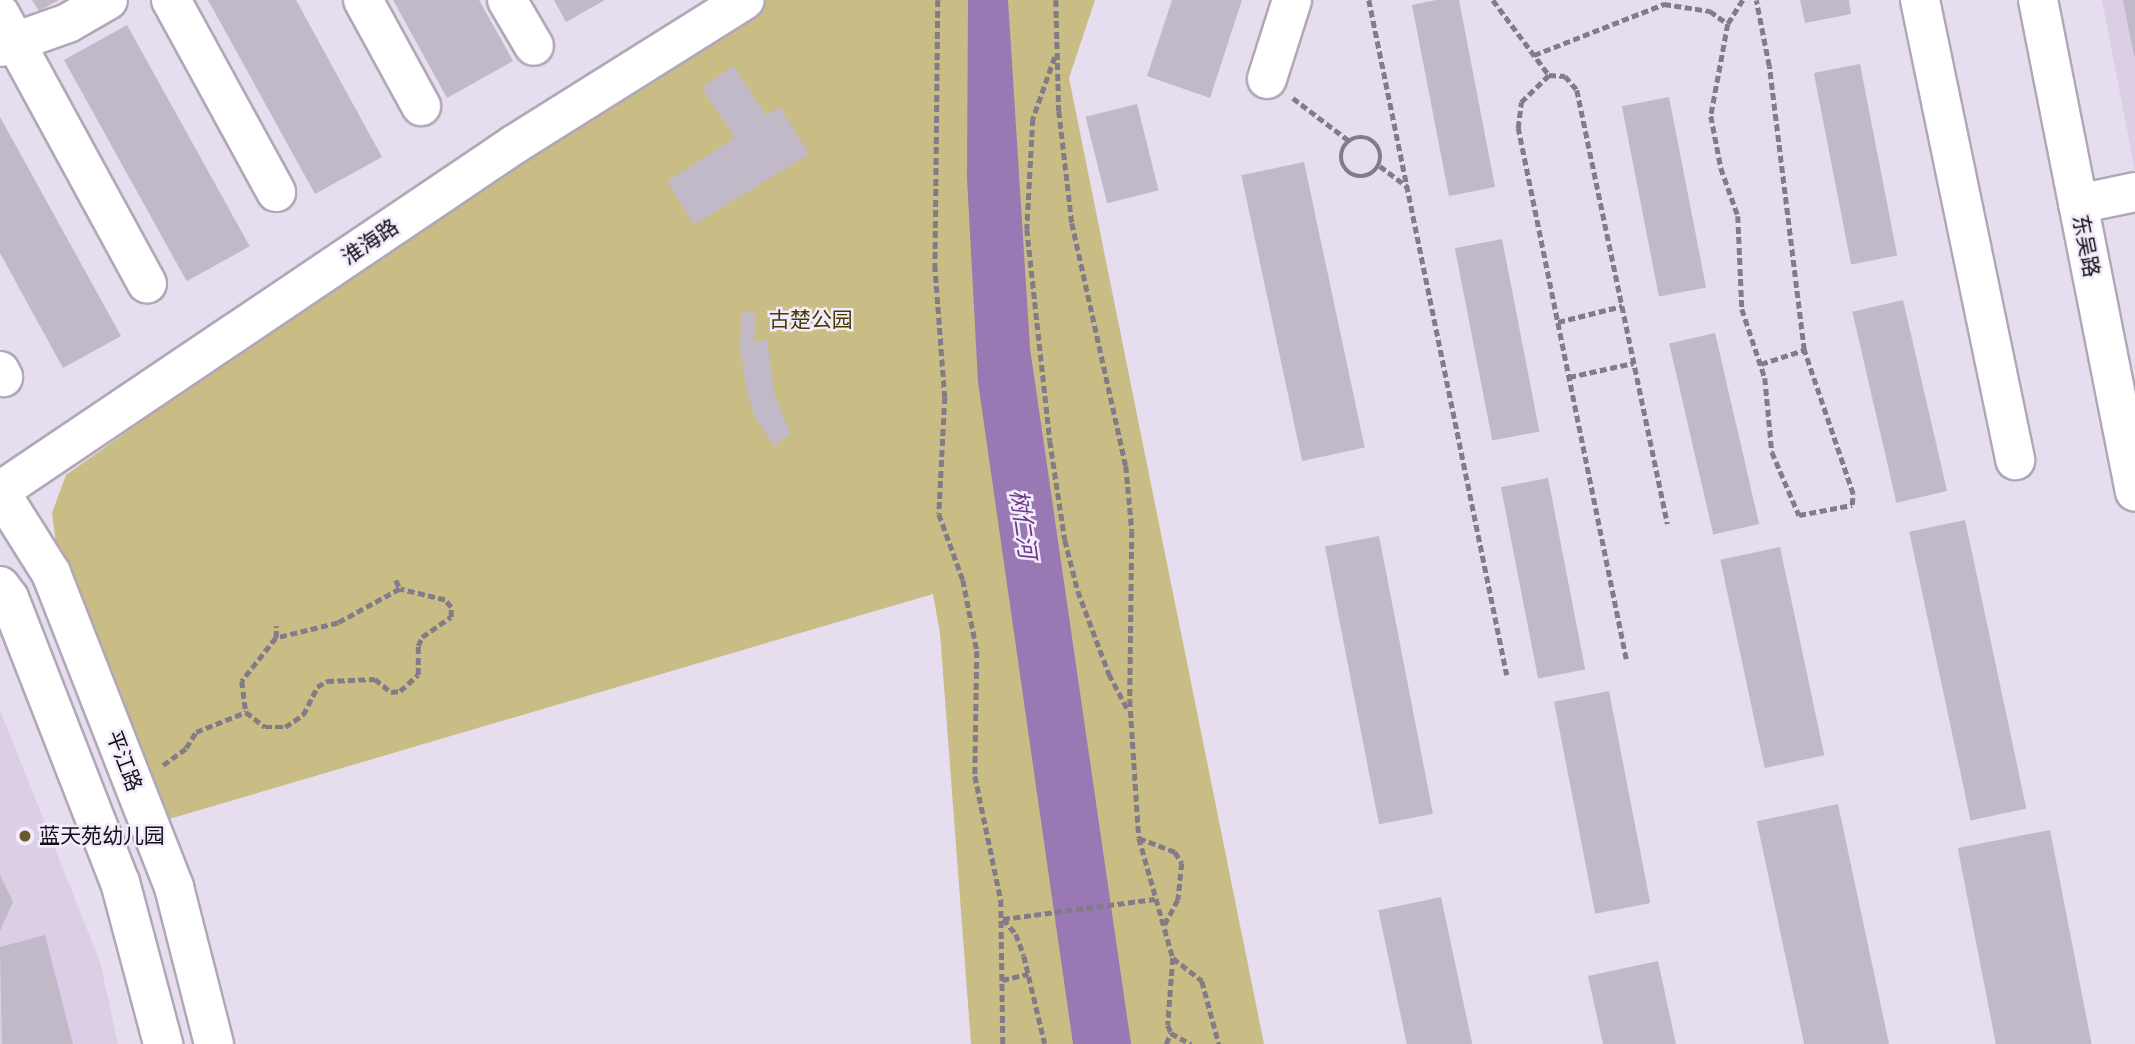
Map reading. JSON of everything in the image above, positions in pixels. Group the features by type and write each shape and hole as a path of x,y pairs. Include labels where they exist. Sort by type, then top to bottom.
{"street":[{"path":"108,0 68,23 5,35 147,284"},
{"path":"171,0 276,192"},
{"path":"363,0 421,106"},
{"path":"508,0 534,46"},
{"name":"淮海路","path":"0,492 515,144 745,0"},
{"path":"1268,79 1292,0"},
{"path":"1920,0 2015,460"},
{"name":"东吴路","path":"2038,0 2135,492"},
{"path":"2078,204 2135,192"},
{"name":"平江路","path":"0,492 51,573 174,887 214,1044"},
{"path":"0,586 9,598 120,882 163,1044"}],"path":[{"path":"939,0 935,265 945,397 939,514 963,580 977,651 975,776 1001,900 1003,1044"},
{"path":"1056,0 1056,55 1072,223 1126,466 1135,605 1130,713 1139,838 1173,958 1171,1033 1166,1044"},
{"path":"1369,0 1507,675"},
{"path":"1493,0 1549,75"},
{"path":"1742,0 1728,24 1712,116 1721,168 1738,216 1742,309 1761,364 1772,452 1799,515 1852,505 1853,494 1804,350 1769,66 1756,0"},
{"path":"1534,55 1664,4 1710,11 1728,24"},
{"path":"1056,55 1034,119 1027,218 1049,441 1065,540 1078,591 1109,674 1130,713"},
{"path":"1626,659 1518,128 1521,102 1549,75 1565,76 1577,90 1668,524"},
{"path":"1268,79 1348,140"},
{"path":"1362,136 1374,141 1381,152 1380,166 1370,175 1351,174 1341,158 1348,140 1362,136"},
{"path":"1380,166 1407,186"},
{"path":"1558,322 1622,306"},
{"path":"1761,364 1804,350"},
{"path":"1569,377 1634,363"},
{"path":"396,580 400,589"},
{"path":"400,589 445,600 450,607 451,617 422,637 418,646 418,675 409,685 391,692 375,679 327,681 317,687 303,715 285,727 265,727 246,712 242,681 276,638 338,623 400,589"},
{"path":"276,626 276,638"},
{"path":"134,786 186,748 196,732 246,712"},
{"path":"1139,838 1175,852 1182,863 1178,900 1163,926"},
{"path":"1045,1044 1029,973 1016,934 1003,919 1155,900"},
{"path":"1173,958 1202,981 1219,1044"},
{"path":"1002,980 1029,973"},
{"path":"1171,1033 1191,1044"}],"shaded area":[{"path":"2102,0 2135,0 2135,171"},
{"name":"蓝天苑幼儿园","path":"0,710 100,962 118,1044 0,1044"}],"green space":[{"name":"古楚公园","path":"758,0 1095,0 1069,78 1264,1044 971,1044 940,633 933,594 169,819 59,566 52,513 66,475 555,128"}],"water":[{"name":"树仁河","path":"968,0 1008,0 1030,348 1131,1044 1073,1044 978,382 967,178"}],"building":[{"path":"32,0 59,0 39,11"},
{"path":"208,0 296,0 382,157 315,194"},
{"path":"393,0 479,0 513,61 447,98"},
{"path":"554,0 605,0 566,22"},
{"path":"1172,0 1242,0 1210,98 1147,76"},
{"path":"1436,0 1459,0 1495,187 1449,196 1412,5"},
{"path":"1800,0 1849,0 1851,14 1805,23"},
{"path":"2123,0 2135,0 2134,56"},
{"path":"127,25 250,246 187,281 64,60"},
{"path":"1860,64 1897,255 1851,264 1814,73"},
{"path":"733,66 766,115 780,107 809,154 694,225 667,181 735,138 702,88"},
{"path":"1669,97 1706,287 1659,297 1622,106"},
{"path":"1137,104 1159,190 1107,203 1086,117"},
{"path":"0,117 121,336 63,368 0,253"},
{"path":"1304,162 1365,448 1302,461 1241,175"},
{"path":"1502,239 1539,431 1492,441 1455,248"},
{"path":"1903,300 1947,491 1896,503 1852,312"},
{"path":"742,312 755,313 754,341 767,340 775,397 791,434 774,446 754,416 747,390 740,349"},
{"path":"1715,333 1759,524 1713,535 1669,344"},
{"path":"1548,478 1585,669 1538,679 1501,487"},
{"path":"1965,520 2026,809 1971,820 1909,532"},
{"path":"1379,536 1433,814 1379,824 1325,546"},
{"path":"1780,547 1824,755 1765,768 1720,560"},
{"path":"1609,691 1650,903 1595,914 1554,702"},
{"path":"1838,804 1889,1044 1804,1044 1757,821"},
{"path":"2050,830 2092,1044 1996,1044 1958,848"},
{"path":"0,875 13,902 0,931"},
{"path":"1441,897 1472,1044 1407,1044 1378,910"},
{"path":"45,935 73,1044 2,1044 0,947"},
{"path":"1658,961 1676,1044 1603,1044 1588,976"}],"place":[{"name":"蓝天苑幼儿园","path":"25,836"}]}
